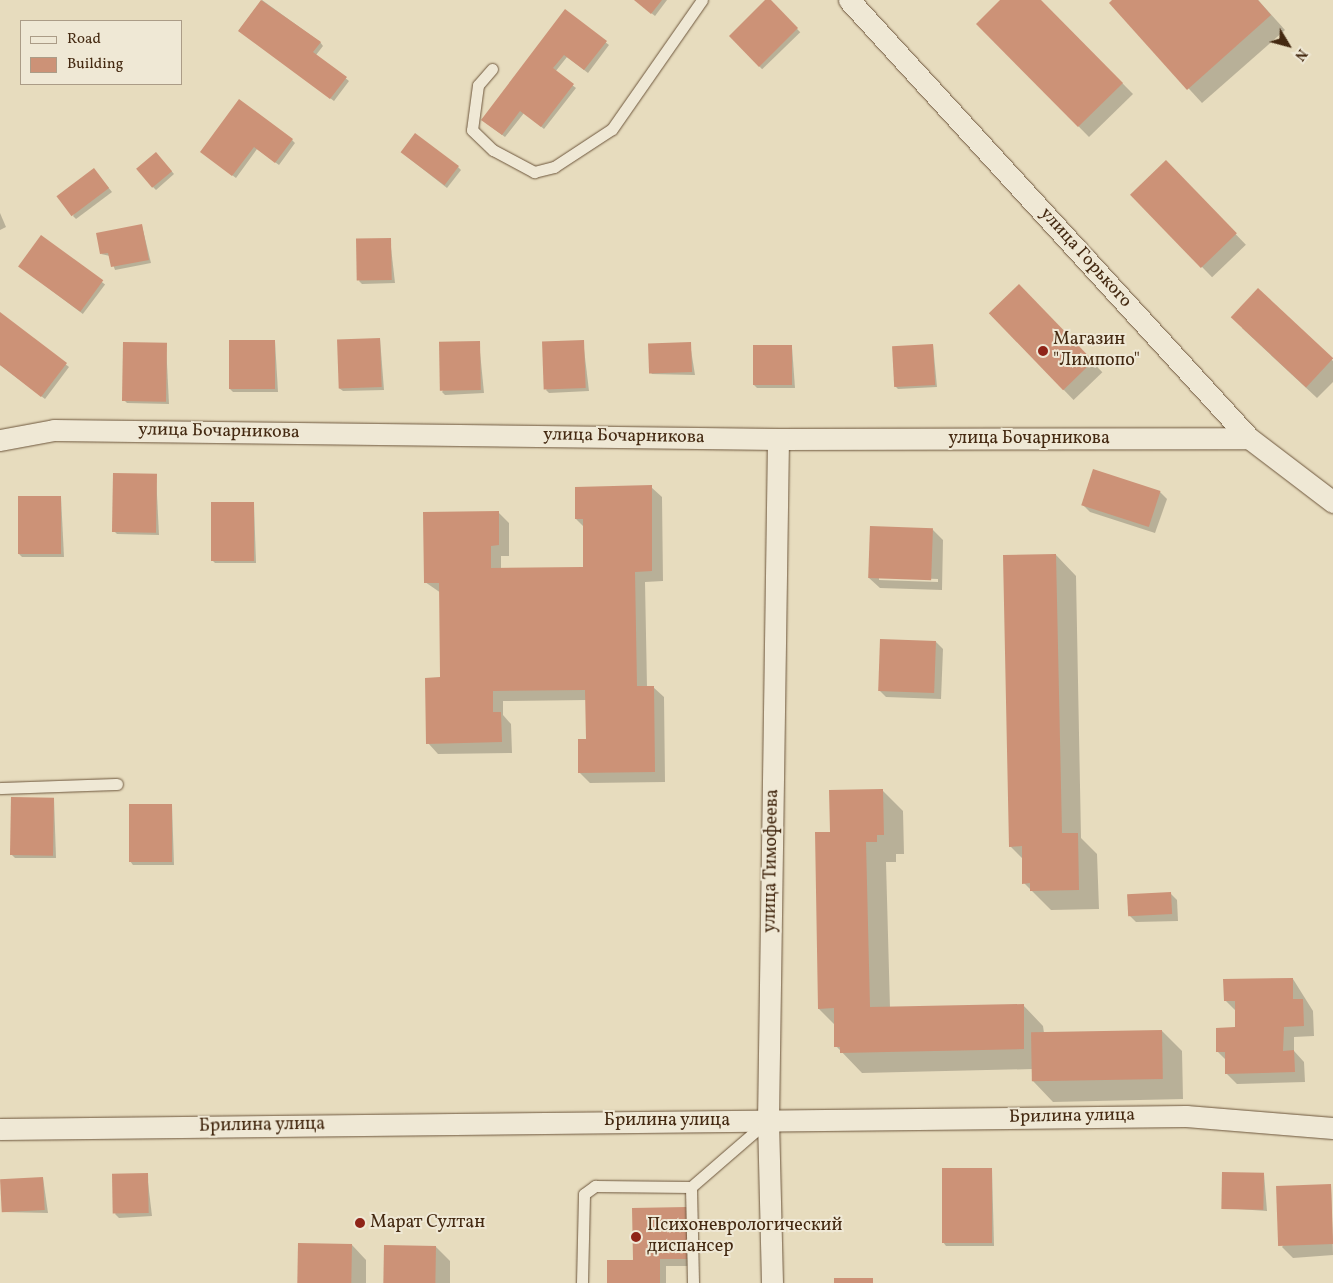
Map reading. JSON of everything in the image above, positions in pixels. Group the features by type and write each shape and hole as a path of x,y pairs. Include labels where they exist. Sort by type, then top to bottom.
{"street":[{"name":"улица Горького","path":"849,0 1249,438 1333,502"},
{"name":"улица Бочарникова","path":"0,440 54,430 778,439 1249,438"},
{"name":"улица Тимофеева","path":"772,1283 768,1121 778,439"},
{"name":"Брилина улица","path":"0,1129 1186,1116 1333,1128"}],"lane":[{"path":"492,68 478,85 472,130 493,150 534,172 554,168 612,129 702,0"},
{"path":"0,788 117,784"},
{"path":"582,1283 584,1194 594,1186 692,1187 768,1121"},
{"path":"692,1187 693,1283"}],"building":[{"path":"261,0 321,42 313,52 347,77 330,99 238,31"},
{"path":"634,0 662,0 651,14"},
{"path":"765,0 771,0 798,28 759,67 729,36"},
{"path":"1000,0 1041,0 1123,83 1078,127 976,24"},
{"path":"1112,0 1258,0 1271,15 1187,90 1109,3"},
{"path":"565,9 607,41 584,70 564,55 553,68 574,84 541,127 520,111 502,135 481,120"},
{"path":"239,99 293,139 275,163 254,147 232,176 200,152"},
{"path":"415,133 459,166 444,185 401,152"},
{"path":"156,152 172,171 152,188 136,169"},
{"path":"1166,160 1237,233 1201,268 1130,195"},
{"path":"94,168 109,188 72,216 56,196"},
{"path":"142,224 149,260 111,267 108,253 100,254 96,233"},
{"path":"41,235 103,280 80,312 18,267"},
{"path":"391,238 392,280 357,281 356,239"},
{"path":"1019,284 1093,361 1063,390 989,313"},
{"path":"1258,288 1333,358 1306,387 1231,317"},
{"path":"0,312 67,363 41,397 0,365"},
{"path":"380,338 382,387 339,388 337,340"},
{"path":"229,340 275,340 275,389 229,389"},
{"path":"584,340 586,388 544,389 542,341"},
{"path":"480,341 481,390 440,391 439,342"},
{"path":"123,342 167,343 166,402 122,401"},
{"path":"691,342 692,372 649,373 648,344"},
{"path":"933,344 935,385 894,387 892,346"},
{"path":"753,345 792,345 792,385 753,385"},
{"path":"1093,469 1161,491 1149,527 1081,505"},
{"path":"113,473 157,474 156,533 112,532"},
{"path":"652,485 652,571 635,572 637,686 654,686 655,772 578,773 578,739 586,739 585,690 493,691 493,712 501,712 502,742 426,744 425,678 440,677 439,583 424,583 423,512 499,511 499,545 491,546 491,568 583,567 583,519 575,519 575,487"},
{"path":"18,496 61,496 61,554 18,554"},
{"path":"211,502 254,502 254,561 211,561"},
{"path":"870,526 933,528 931,580 868,578"},
{"path":"1056,554 1062,833 1078,833 1079,890 1030,891 1030,883 1022,884 1022,846 1009,847 1003,555"},
{"path":"880,639 936,641 934,693 878,691"},
{"path":"883,789 884,835 877,835 877,842 866,842 870,1007 1024,1004 1024,1049 840,1053 840,1047 834,1047 834,1008 818,1009 815,832 830,832 829,790"},
{"path":"11,797 54,798 53,856 10,855"},
{"path":"129,804 172,804 172,862 129,862"},
{"path":"1171,892 1172,914 1128,916 1127,894"},
{"path":"1293,978 1293,999 1303,999 1304,1026 1284,1027 1283,1051 1294,1050 1295,1072 1225,1074 1225,1052 1216,1052 1216,1028 1235,1027 1235,1001 1224,1001 1223,979"},
{"path":"1162,1030 1163,1079 1032,1081 1031,1032"},
{"path":"942,1168 992,1168 992,1243 942,1243"},
{"path":"1222,1172 1264,1173 1263,1210 1221,1209"},
{"path":"148,1173 149,1213 113,1214 112,1174"},
{"path":"43,1177 45,1210 2,1212 0,1179"},
{"path":"1331,1184 1333,1244 1278,1246 1276,1186"},
{"path":"687,1207 687,1259 660,1259 660,1283 607,1283 607,1260 633,1260 632,1208"},
{"path":"298,1243 352,1244 351,1283 297,1283"},
{"path":"384,1245 436,1246 435,1283 383,1283"},
{"path":"834,1278 873,1278 873,1283 834,1283"}],"place":[{"name":"Магазин \"Лимпопо\"","path":"1043,351"},
{"name":"Марат Султан","path":"360,1223"},
{"name":"Психоневрологический диспансер","path":"636,1237"}]}
